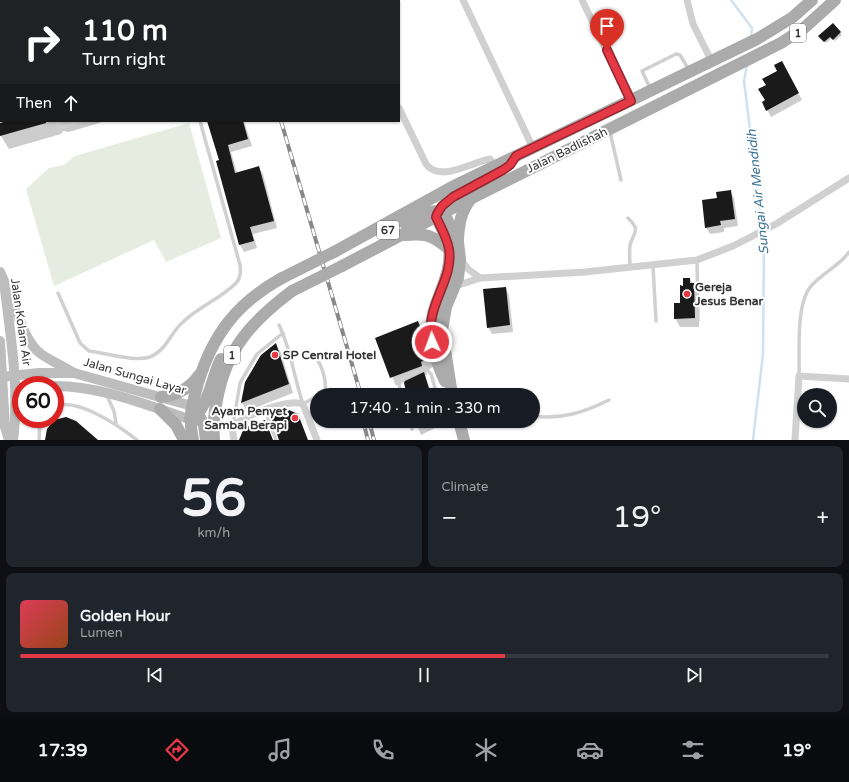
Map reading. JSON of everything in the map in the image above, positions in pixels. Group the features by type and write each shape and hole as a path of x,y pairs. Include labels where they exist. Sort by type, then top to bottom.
{"main road":[{"name":"Jalan Badlishah","path":"203,369 214,342 229,320 255,296 282,278 336,251 413,208 495,166 757,39 793,17 812,0"},
{"name":"Jalan Badlishah","path":"248,330 273,306 292,291 440,214 609,129 737,67 804,28 835,0"},
{"path":"450,388 442,330 446,307 456,286 460,259 440,214 453,197 503,170 510,165 516,156"},
{"path":"447,388 435,372 430,330 434,309 448,270 464,208 472,198"},
{"name":"67","path":"336,251 356,247 423,212 440,214"},
{"path":"399,236 427,234 454,245"},
{"path":"2,276 18,317 34,347 41,354 74,373"},
{"name":"Jalan Kolam Air","path":"2,276 15,375"},
{"path":"206,440 204,425 193,412 205,401 219,362 227,348 240,333 248,330"},
{"name":"1","path":"214,440 215,411 223,373 234,350 248,330"},
{"name":"Jalan Kolam Air","path":"0,341 3,423 9,440"},
{"path":"184,440 176,425 160,403 186,389 196,380 203,369"},
{"name":"1","path":"193,440 193,412 203,369"},
{"name":"Jalan Sungai Layar","path":"1,377 15,375 74,373 123,385 160,403"},
{"name":"Jalan Sungai Layar","path":"64,386 160,403 193,412"},
{"path":"2,390 12,389"},
{"name":"Jalan Kolam Air","path":"13,440 14,428"},
{"path":"461,428 464,440"}],"street":[{"path":"463,0 533,148"},
{"path":"582,0 631,101"},
{"path":"688,0 693,24 712,62"},
{"path":"400,110 426,164 431,170 440,172 451,170 490,159 495,166"},
{"path":"456,286 480,278 630,268 697,260 748,239 776,224 849,178"},
{"path":"460,259 468,269 480,278"},
{"path":"795,440 799,376 849,379"},
{"path":"234,440 232,428 239,421 289,402 303,404 317,440"}],"lane":[{"path":"651,91 642,74 645,69 678,53 690,72"},
{"path":"56,122 59,128 80,122"},
{"path":"58,293 80,344 84,348 89,351 141,358 156,354 168,343 174,330 183,321 235,284 241,272 240,265 200,122"},
{"path":"609,129 621,180"},
{"path":"628,218 636,228 636,234 630,244 630,268"},
{"path":"799,376 800,329 805,296 812,284 840,264 849,252"},
{"path":"697,260 698,321"},
{"path":"653,266 656,321"},
{"path":"279,325 283,333 296,384 303,404 310,400"},
{"path":"232,428 240,383 257,354 283,333"},
{"path":"311,353 317,357 326,385 326,388"},
{"path":"399,388 399,384 403,378 421,368 435,372 436,388"},
{"path":"106,393 114,411 116,423"},
{"path":"540,416 556,417 574,414 609,400"},
{"path":"64,405 79,408 116,423 136,440"},
{"path":"265,410 276,440"},
{"path":"39,440 40,428"}],"shaded area":[{"path":"189,123 221,238 166,262 154,240 54,286 26,189 49,168 64,165 75,156"}],"building":[{"path":"833,23 841,32 833,40 830,37 824,42 818,36"},
{"path":"782,61 799,93 766,111 762,102 765,100 758,89 766,85 762,79 777,71 774,65"},
{"path":"4,122 46,122 0,136 0,123"},
{"path":"207,122 243,122 248,139 228,145 235,173 259,166 274,221 250,227 254,241 239,245 216,161 219,160"},
{"path":"731,190 735,219 720,221 721,225 705,228 702,200 717,198 716,192"},
{"name":"Gereja Jesus Benar","path":"683,278 690,278 690,283 694,283 695,318 674,319 674,303 680,303 680,285 683,286"},
{"path":"506,287 510,325 487,328 483,289"},
{"path":"418,321 424,337 428,358 421,362 422,366 390,378 375,338"},
{"path":"276,343 289,384 241,403 245,382 261,355"},
{"path":"424,372 429,388 405,388 405,381"},
{"path":"289,410 298,414 308,440 279,440 271,417"},
{"path":"64,418 76,421 98,440 45,440 48,428 64,428"},
{"path":"265,420 273,440 239,440 244,428"}],"waterway":[{"name":"Sungai Air Mendidih","path":"731,0 752,28 751,38"},
{"name":"Sungai Air Mendidih","path":"747,65 744,81 764,241 763,354 753,440"}],"railway":[{"path":"281,122 359,388"},
{"path":"365,428 368,440"},
{"path":"371,428 374,440"}],"place":[{"name":"Gereja Jesus Benar","path":"687,294"},
{"name":"SP Central Hotel","path":"275,355"},
{"name":"Ayam Penyet Sambal Berapi","path":"295,418"}],"route":[{"path":"432,342 430,330 432,318 448,270 449,259 449,249 446,238 436,217 437,214 448,200 503,170 510,165 516,156 631,101 607,50"}]}
